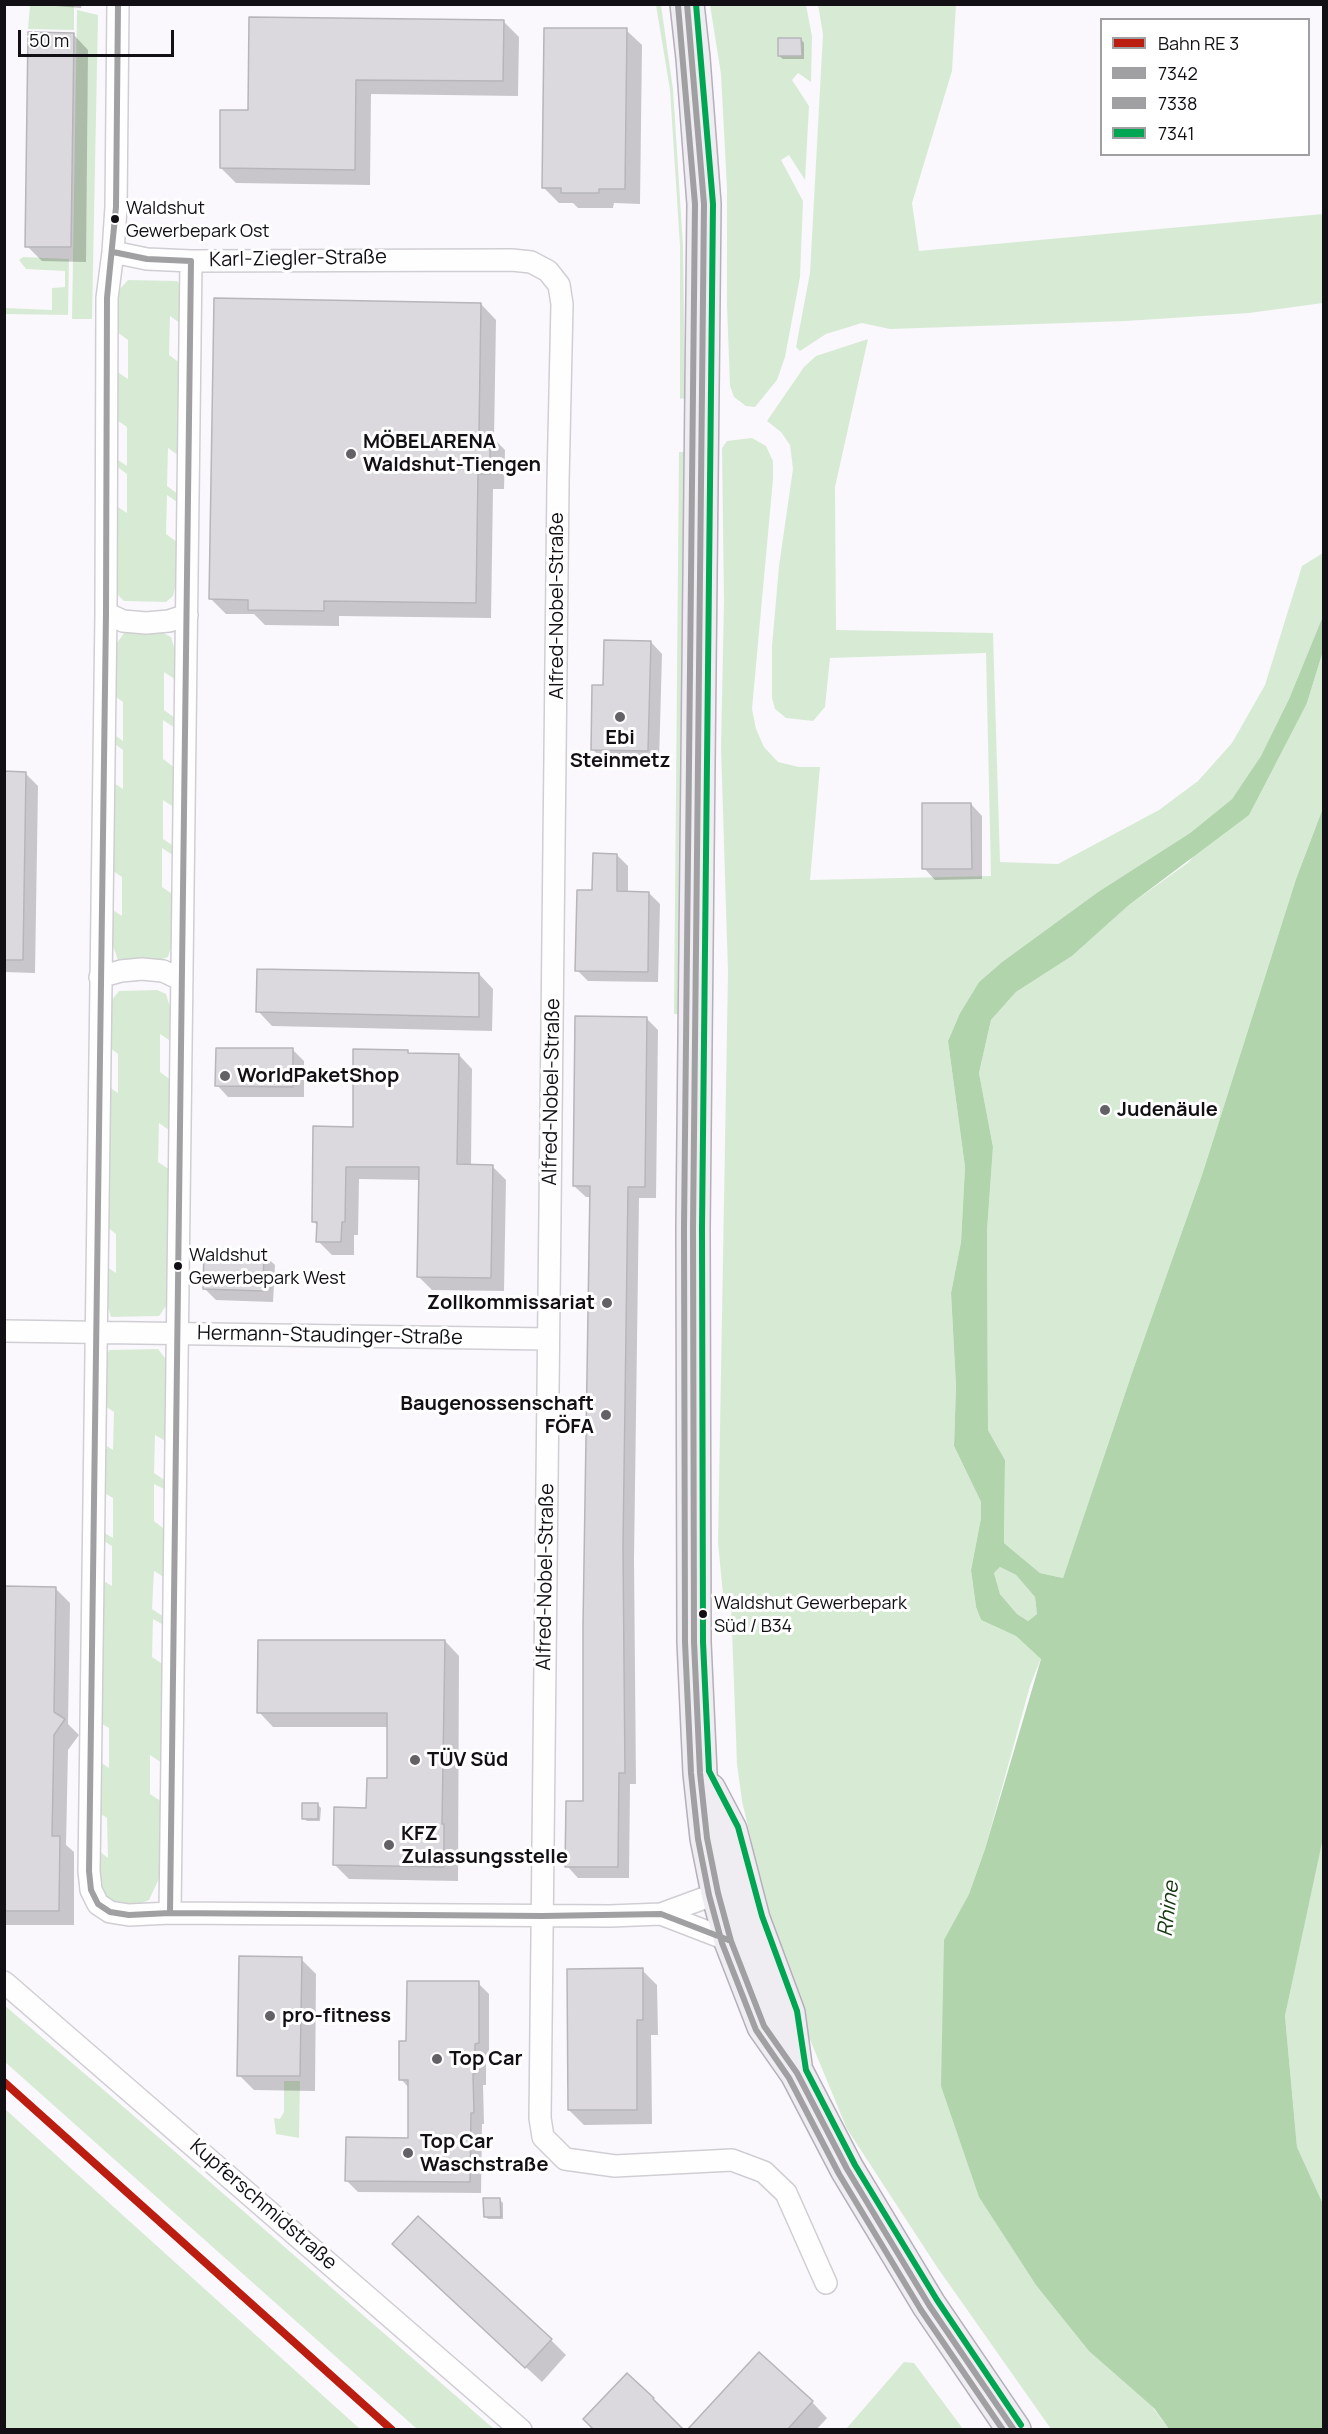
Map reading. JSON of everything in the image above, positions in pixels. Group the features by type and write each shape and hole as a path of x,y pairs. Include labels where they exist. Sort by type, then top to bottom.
{"main road":[{"path":"687,4 704,204 693,1217 694,1642 700,1773 707,1838 717,1893 742,1930"},
{"path":"700,1773 730,1830 742,1930 764,2026 797,2073 847,2169 929,2305 1014,2430"}],"street":[{"path":"118,4 113,252 107,298 106,613 94,1332 89,1845 91,1890 98,1904 110,1911 129,1915 170,1913 542,1916 661,1914 742,1930"},
{"name":"Karl-Ziegler-Straße","path":"113,252 147,259 191,261 512,260 531,262 548,271"},
{"path":"170,1913 191,261"},
{"name":"Alfred-Nobel-Straße","path":"548,271 559,285 562,304 540,2118 543,2137 565,2159 615,2166 732,2160 764,2172 786,2193 826,2283"},
{"path":"106,613 123,621 146,623 169,621 187,615"},
{"path":"100,977 121,971 142,969 163,971 182,980"},
{"name":"Hermann-Staudinger-Straße","path":"4,1331 548,1339"},
{"path":"661,1914 717,1893"},
{"name":"Kupferschmidstraße","path":"4,1982 521,2430"}],"shaded area":[{"path":"30,5 74,5 74,30 28,29"},
{"path":"656,5 661,5 673,89 683,246 685,398 680,399 680,246 670,90"},
{"path":"710,5 806,5 812,36 811,82 798,73 792,80 809,106 805,180 789,155 781,160 803,201 800,277 785,357 777,380 755,407 746,406 734,397 730,386 727,189 721,74"},
{"path":"818,5 956,5 952,71 912,203 919,251 1323,214 1323,303 1249,313 1126,321 890,329 862,323 826,334 800,351 796,347 810,273 823,34"},
{"path":"77,10 98,15 92,319 72,319"},
{"path":"23,257 69,259 68,315 5,314 5,308 52,310 52,288 65,287 65,271 26,269 19,260"},
{"path":"128,280 177,281 184,289 184,326 170,316 169,355 184,366 182,458 168,448 167,486 182,497 181,505 167,495 166,534 181,545 181,563 173,596 166,602 124,601 118,595 112,567 112,503 127,513 127,474 112,463 112,456 127,466 127,427 112,417 113,369 128,379 128,340 113,329 119,290"},
{"path":"868,339 835,487 836,630 993,633 1000,862 1058,864 1159,810 1198,781 1232,743 1265,685 1302,566 1323,553 1323,616 1289,699 1261,757 1232,799 1190,833 1098,892 1002,962 979,982 960,1013 948,1041 965,1167 961,1242 951,1293 956,1386 954,1446 981,1502 981,1518 971,1570 976,1607 981,1620 1016,1636 1041,1658 1030,1686 985,1849 969,1894 944,1941 944,2003 1154,2409 1169,2429 1051,2429 937,2267 847,2129 787,1984 749,1850 752,1844 742,1801 737,1764 731,1605 724,1604 718,1543 728,972 721,747 724,601 722,448 727,441 752,438 766,446 773,461 752,709 756,729 764,747 778,762 799,767 820,767 810,880 991,876 986,653 830,658 825,707 813,721 786,718 775,709 772,698 772,646 779,566 793,469 790,445 781,432 767,421 804,367 816,356"},
{"path":"679,452 684,452 678,1014 674,1014"},
{"path":"124,633 163,633 171,637 177,657 179,682 164,672 164,710 179,721 178,730 163,720 163,759 178,770 178,810 163,800 163,839 178,849 177,858 162,848 162,887 177,897 175,933 168,957 160,960 118,960 108,932 107,906 122,916 122,877 107,867 108,779 123,789 123,750 108,739 109,731 123,741 123,702 109,692 117,643"},
{"name":"Judenäule","path":"1323,651 1323,808 1296,879 1202,1175 1063,1578 1040,1573 1004,1543 1005,1460 988,1430 987,1231 993,1147 979,1073 991,1020 1016,992 1072,956 1129,905 1189,862 1307,703"},
{"path":"157,990 166,994 175,1023 175,1044 160,1034 160,1072 175,1083 173,1133 159,1123 158,1162 173,1172 168,1303 159,1316 111,1317 103,1291 101,1263 116,1273 116,1234 102,1223 103,1083 118,1093 118,1054 104,1043 111,1001 119,991"},
{"path":"158,1349 168,1362 169,1443 155,1435 154,1473 169,1483 168,1491 154,1484 154,1521 168,1532 167,1579 154,1571 152,1609 167,1619 167,1627 153,1619 152,1657 167,1667 165,1765 150,1755 150,1794 165,1804 162,1872 149,1900 135,1906 112,1903 97,1885 95,1848 108,1858 107,1818 93,1809 94,1758 109,1768 109,1728 95,1720 97,1577 112,1586 112,1546 99,1538 98,1529 113,1538 113,1498 99,1490 99,1441 113,1450 114,1412 99,1402 104,1363 109,1350"},
{"path":"1000,1567 1016,1575 1035,1597 1037,1614 1028,1621 1017,1614 1000,1594 994,1573"},
{"path":"1323,1834 1323,2204 1297,2147 1285,2016"},
{"path":"4,2005 494,2429 417,2429 5,2062"},
{"path":"284,2081 300,2081 299,2138 276,2134 274,2118 280,2119 284,2112"},
{"path":"5,2109 360,2429 5,2429"},
{"path":"904,2362 914,2363 963,2429 846,2429"}],"water":[{"name":"Rhine","path":"1323,616 1323,651 1307,703 1249,815 1129,905 1072,956 1016,992 991,1020 979,1073 993,1147 987,1231 988,1430 1005,1460 1004,1543 1040,1573 1063,1578 1202,1175 1296,879 1323,808 1324,1833 1285,2016 1297,2147 1323,2204 1323,2429 1169,2429 1154,2408 1089,2351 1036,2285 979,2197 941,2086 944,1940 969,1894 985,1849 1041,1659 1016,1636 981,1620 976,1607 971,1570 981,1518 981,1502 954,1446 956,1386 951,1293 961,1242 965,1167 948,1041 960,1013 979,982 1002,962 1098,892 1190,833 1232,799 1261,756 1289,699","holes":["1000,1567 1016,1575 1035,1597 1037,1614 1028,1621 1017,1614 1000,1594 994,1573"]}],"building":[{"path":"249,17 504,20 503,81 356,80 355,170 220,168 220,110 248,110"},
{"path":"544,28 627,28 625,189 599,189 599,193 561,193 561,188 542,188"},
{"path":"28,32 74,33 71,247 25,247"},
{"path":"778,38 801,38 802,56 778,56"},
{"name":"MÖBELARENA Waldshut-Tiengen","path":"214,298 481,303 479,433 490,433 490,474 478,474 476,603 324,601 324,611 248,610 248,600 209,599"},
{"name":"Ebi Steinmetz","path":"604,640 651,641 648,751 591,750 592,685 603,685"},
{"path":"4,771 26,772 23,960 4,960"},
{"path":"922,803 971,803 972,869 922,869"},
{"path":"593,853 617,854 617,891 649,892 648,972 575,971 577,890 592,890"},
{"path":"257,969 479,973 479,1017 256,1012"},
{"path":"575,1016 647,1017 645,1187 628,1187 623,1547 625,1773 619,1773 618,1867 565,1867 566,1801 583,1801 583,1625 590,1186 573,1186"},
{"path":"216,1048 293,1048 293,1087 215,1086"},
{"path":"353,1049 459,1054 457,1164 493,1165 491,1278 417,1277 419,1167 346,1167 345,1222 342,1222 341,1242 316,1242 317,1222 312,1222 313,1126 353,1127"},
{"path":"204,1251 264,1253 263,1291 203,1289"},
{"path":"4,1586 56,1587 54,1712 65,1719 54,1735 52,1836 60,1836 59,1911 4,1911"},
{"path":"258,1640 445,1640 442,1824 444,1824 444,1867 333,1865 334,1807 366,1808 367,1778 387,1778 387,1713 257,1713"},
{"path":"302,1803 318,1803 318,1819 302,1819"},
{"name":"pro-fitness","path":"239,1956 302,1957 300,2076 237,2076"},
{"path":"643,1968 643,2020 637,2020 637,2110 568,2110 567,1969"},
{"path":"407,1981 479,1981 479,2043 475,2044 475,2074 473,2074 474,2113 471,2113 470,2182 345,2181 346,2137 408,2138 408,2080 399,2080 399,2041 406,2041"},
{"path":"483,2198 500,2198 501,2217 484,2217"},
{"path":"418,2216 552,2339 525,2368 392,2244"},
{"path":"759,2352 813,2401 787,2430 687,2430"},
{"path":"627,2373 684,2430 594,2430 583,2419"}],"transit line":[{"name":"7342","path":"118,4 116,207 107,298 106,613 89,1871 91,1890 98,1904 110,1912 129,1915 170,1913 542,1916 661,1914 731,1941"},
{"name":"7342","path":"687,4 704,204 693,1228 694,1642 700,1773 707,1838 731,1941 764,2026 797,2073 847,2169 929,2305 1014,2430"},
{"name":"7341","path":"696,4 713,204 702,1228 703,1642 709,1771 738,1827 762,1916 797,2011 806,2070 855,2165 937,2300 1021,2425"},
{"name":"7338","path":"678,5 695,204 684,1228 685,1642 691,1773 698,1839 709,1895 722,1943 756,2030 789,2078 839,2174 921,2310 1003,2430"},
{"name":"7342","path":"113,252 147,259 191,261 170,1913"},
{"path":"4,2082 392,2430"}],"place":[{"name":"Waldshut Gewerbepark Ost","path":"115,219"},
{"name":"MÖBELARENA Waldshut-Tiengen","path":"351,454"},
{"name":"Ebi Steinmetz","path":"620,717"},
{"name":"WorldPaketShop","path":"225,1076"},
{"name":"Judenäule","path":"1105,1110"},
{"name":"Waldshut Gewerbepark West","path":"178,1266"},
{"name":"Zollkommissariat","path":"607,1303"},
{"name":"Baugenossenschaft FÖFA","path":"606,1415"},
{"name":"Waldshut Gewerbepark Süd / B34","path":"703,1614"},
{"name":"TÜV Süd","path":"415,1760"},
{"name":"KFZ Zulassungsstelle","path":"389,1845"},
{"name":"pro-fitness","path":"270,2016"},
{"name":"Top Car","path":"437,2059"},
{"name":"Top Car Waschstraße","path":"408,2153"}]}
